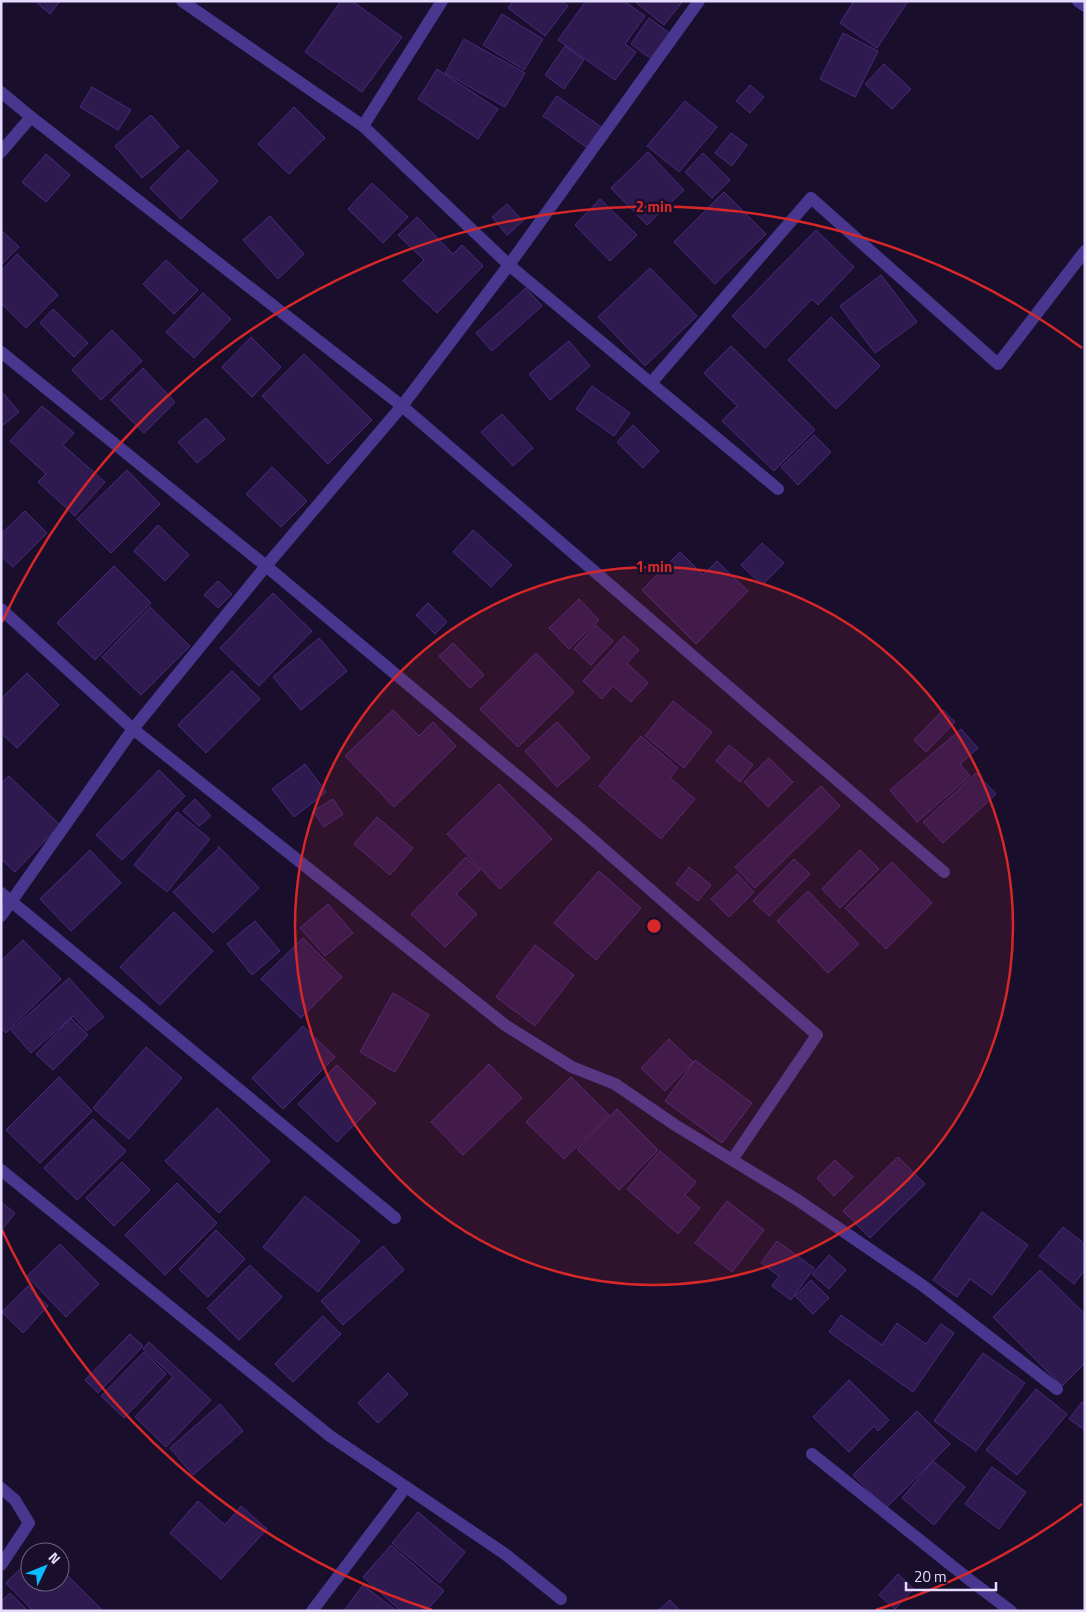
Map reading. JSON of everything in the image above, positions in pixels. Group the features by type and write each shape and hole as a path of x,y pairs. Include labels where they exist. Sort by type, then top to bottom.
{"street":[{"path":"182,1 363,126 509,265 778,489"},
{"path":"363,126 442,1"},
{"path":"1,916 133,729 266,566 402,406 509,265 699,1"},
{"path":"1078,1 1085,6"},
{"path":"1,92 402,406 944,872"},
{"path":"1,152 31,117"},
{"path":"651,383 811,198 998,364 1085,251"},
{"path":"1,352 266,566 575,824 817,1035 732,1160"},
{"path":"1,609 133,729 505,1025 572,1067 615,1084 674,1124 796,1199 922,1285 1057,1390"},
{"path":"1,893 395,1218"},
{"path":"1,1170 330,1436 505,1554 561,1599"},
{"path":"812,1454 1011,1611"},
{"path":"1,1488 15,1500 29,1523 1,1565"},
{"path":"315,1610 406,1488"}],"building":[{"path":"35,1 60,1 50,14"},
{"path":"341,1 352,1 402,37 362,92 305,52"},
{"path":"513,1 562,1 568,6 545,36 508,8"},
{"path":"586,1 624,1 645,16 625,44 636,52 615,80 558,40"},
{"path":"634,1 683,1 664,25"},
{"path":"854,1 908,1 877,48 840,23"},
{"path":"502,14 543,39 524,70 483,45"},
{"path":"649,18 672,35 654,61 631,44"},
{"path":"843,33 878,51 855,97 820,79"},
{"path":"464,39 525,73 505,107 445,73"},
{"path":"565,46 584,60 564,89 545,75"},
{"path":"884,64 911,89 892,109 865,84"},
{"path":"437,69 498,109 478,139 418,99"},
{"path":"750,85 764,97 750,113 736,101"},
{"path":"92,87 131,110 118,130 80,107"},
{"path":"557,96 604,129 589,149 543,116"},
{"path":"685,101 717,127 679,172 647,146"},
{"path":"294,107 325,138 289,174 258,144"},
{"path":"151,115 179,147 142,178 115,146"},
{"path":"731,133 747,145 732,166 715,153"},
{"path":"188,150 218,181 181,219 150,188"},
{"path":"648,152 684,190 647,225 611,188"},
{"path":"703,153 730,180 712,198 685,172"},
{"path":"46,154 70,175 46,202 22,182"},
{"path":"372,183 408,217 383,243 348,209"},
{"path":"724,192 766,234 715,284 674,242"},
{"path":"600,199 637,235 610,261 575,225"},
{"path":"507,204 523,221 507,235 492,217"},
{"path":"270,216 304,254 278,279 243,240"},
{"path":"417,217 453,254 462,245 483,266 437,313 403,281 424,260 398,235"},
{"path":"1,230 19,247 1,265"},
{"path":"816,230 854,267 818,305 812,299 765,348 732,316"},
{"path":"17,254 58,295 26,328 1,303 1,271"},
{"path":"166,260 198,290 174,314 143,284"},
{"path":"650,268 697,316 645,366 598,317"},
{"path":"881,275 917,322 875,353 840,306"},
{"path":"526,288 542,306 492,351 476,333"},
{"path":"203,293 231,319 194,358 166,332"},
{"path":"53,309 88,343 74,357 40,323"},
{"path":"831,317 880,366 836,409 788,360"},
{"path":"112,330 142,361 101,400 72,370"},
{"path":"251,337 281,367 252,397 222,367"},
{"path":"569,341 590,366 550,400 529,374"},
{"path":"731,346 815,430 774,471 722,421 737,406 704,373"},
{"path":"304,354 372,420 328,464 262,396"},
{"path":"143,368 175,402 144,433 111,400"},
{"path":"592,386 630,413 614,436 576,409"},
{"path":"1,391 19,412 1,427"},
{"path":"42,406 74,433 63,445 105,482 75,516 38,482 46,474 10,441"},
{"path":"502,414 533,448 513,466 481,432"},
{"path":"206,418 225,439 197,463 178,442"},
{"path":"633,425 659,451 643,468 617,442"},
{"path":"814,435 831,452 798,485 781,467"},
{"path":"272,467 307,501 281,527 246,494"},
{"path":"127,470 160,504 111,553 77,519"},
{"path":"25,511 47,533 13,567 1,556 1,534"},
{"path":"158,525 189,555 165,581 134,551"},
{"path":"473,530 512,565 491,587 453,552"},
{"path":"762,543 784,563 762,585 741,565"},
{"path":"680,552 703,575 717,561 748,591 696,644 642,590"},
{"path":"114,566 151,603 95,660 57,623"},
{"path":"218,581 232,594 218,608 204,595"},
{"path":"273,593 312,631 259,686 220,648"},
{"path":"579,599 599,620 569,649 549,628"},
{"path":"428,603 447,622 435,634 416,615"},
{"path":"150,607 190,646 141,695 102,657"},
{"path":"596,625 613,641 591,665 574,649"},
{"path":"624,636 639,650 627,663 648,683 631,702 613,686 602,699 583,681"},
{"path":"319,638 347,671 301,710 273,677"},
{"path":"453,643 484,675 470,688 439,656"},
{"path":"536,653 574,692 518,747 480,709"},
{"path":"232,671 260,699 206,753 178,725"},
{"path":"27,673 59,705 17,748 1,733 1,699"},
{"path":"673,701 712,732 684,768 645,736"},
{"path":"393,710 419,736 433,722 456,746 394,807 345,756"},
{"path":"943,710 955,722 926,752 914,740"},
{"path":"557,722 590,758 557,787 525,751"},
{"path":"961,729 978,748 960,764 970,776 917,822 890,790"},
{"path":"641,736 678,768 670,778 695,799 661,839 599,786"},
{"path":"729,745 753,765 740,782 716,761"},
{"path":"769,758 793,782 768,807 744,782"},
{"path":"305,764 326,792 294,817 272,789"},
{"path":"159,770 185,796 122,860 96,835"},
{"path":"976,773 996,794 943,843 923,822"},
{"path":"9,776 60,825 15,872 1,859 1,783"},
{"path":"499,784 552,839 500,889 447,834"},
{"path":"821,786 840,806 755,888 735,867"},
{"path":"195,799 211,816 199,826 183,811"},
{"path":"333,799 343,814 324,827 313,811"},
{"path":"177,812 210,839 167,892 134,865"},
{"path":"377,817 413,848 390,875 354,844"},
{"path":"218,846 259,888 213,933 173,892 219,848"},
{"path":"90,850 121,883 71,931 40,899"},
{"path":"860,850 879,869 840,908 822,889"},
{"path":"466,857 480,870 456,894 477,914 445,947 411,914"},
{"path":"794,859 810,874 769,916 753,901"},
{"path":"892,862 932,903 886,949 845,908"},
{"path":"689,867 711,885 698,901 676,884"},
{"path":"599,871 641,908 596,960 554,923"},
{"path":"737,874 754,892 729,917 711,899"},
{"path":"808,891 859,944 828,973 777,921"},
{"path":"328,904 353,933 325,956 300,928"},
{"path":"174,912 213,951 160,1005 120,967"},
{"path":"255,921 280,951 252,975 227,944"},
{"path":"303,938 342,977 301,1018 261,979"},
{"path":"23,940 61,979 6,1033 1,1028 1,961"},
{"path":"535,945 574,975 535,1026 496,997"},
{"path":"69,978 104,1017 87,1031 73,1016 31,1053 11,1030"},
{"path":"393,993 429,1015 395,1072 360,1052"},
{"path":"71,1018 88,1035 53,1070 36,1054"},
{"path":"303,1026 335,1057 283,1109 252,1078"},
{"path":"669,1039 693,1062 665,1091 641,1068"},
{"path":"146,1047 182,1078 129,1139 93,1108"},
{"path":"695,1060 752,1103 722,1143 665,1101"},
{"path":"489,1064 522,1098 463,1155 431,1122"},
{"path":"337,1065 376,1103 337,1142 298,1104"},
{"path":"59,1077 92,1111 40,1163 6,1130"},
{"path":"571,1077 609,1115 564,1159 526,1122"},
{"path":"217,1108 270,1161 219,1213 165,1161"},
{"path":"617,1109 658,1150 619,1190 577,1149"},
{"path":"93,1119 126,1151 77,1200 44,1168"},
{"path":"660,1151 696,1182 685,1195 700,1208 678,1234 627,1189"},
{"path":"898,1157 925,1184 870,1238 843,1211"},
{"path":"835,1160 853,1177 834,1196 817,1178"},
{"path":"122,1162 150,1190 114,1226 86,1198"},
{"path":"177,1183 217,1223 165,1275 125,1235"},
{"path":"305,1196 360,1241 318,1292 263,1247"},
{"path":"727,1201 764,1230 732,1272 695,1243"},
{"path":"1,1202 15,1213 1,1231"},
{"path":"982,1212 1028,1245 992,1295 970,1279 957,1297 933,1280"},
{"path":"1063,1227 1085,1244 1085,1270 1074,1284 1039,1256"},
{"path":"216,1230 245,1259 208,1297 179,1269"},
{"path":"777,1241 814,1268 791,1300 772,1286 779,1276 761,1263"},
{"path":"60,1244 99,1284 66,1317 27,1276"},
{"path":"383,1246 404,1270 343,1325 321,1301"},
{"path":"829,1255 846,1270 829,1289 812,1274"},
{"path":"250,1265 282,1297 239,1340 207,1308"},
{"path":"1040,1270 1085,1314 1085,1363 1062,1386 993,1317"},
{"path":"811,1280 829,1298 813,1314 795,1296"},
{"path":"28,1286 48,1306 23,1333 2,1312"},
{"path":"841,1315 882,1345 897,1323 926,1344 941,1324 954,1333 913,1392 829,1332"},
{"path":"323,1316 341,1334 293,1382 275,1364"},
{"path":"130,1334 143,1346 98,1393 85,1380"},
{"path":"149,1342 211,1400 166,1447 135,1417 173,1377 143,1349"},
{"path":"144,1352 166,1374 124,1418 101,1396"},
{"path":"983,1353 1025,1383 976,1451 934,1421"},
{"path":"388,1373 408,1394 378,1423 358,1403"},
{"path":"849,1380 889,1420 878,1431 874,1426 849,1452 813,1417"},
{"path":"1036,1389 1067,1414 1017,1475 986,1450"},
{"path":"1082,1402 1085,1404 1085,1430 1069,1419"},
{"path":"220,1404 243,1431 193,1475 170,1448"},
{"path":"917,1411 950,1444 886,1508 853,1475"},
{"path":"933,1461 965,1487 934,1525 902,1498"},
{"path":"992,1467 1026,1492 999,1529 965,1504"},
{"path":"198,1501 225,1525 241,1506 267,1529 221,1579 170,1533"},
{"path":"418,1512 465,1552 440,1583 392,1543"},
{"path":"391,1545 444,1591 426,1611 401,1611 363,1577"},
{"path":"20,1569 20,1592 70,1592 70,1578 101,1609 99,1611 33,1611 6,1583"},
{"path":"898,1574 914,1589 895,1609 879,1595"},
{"path":"363,1585 397,1611 344,1611"},
{"path":"10,1593 28,1611 1,1611 1,1602"},
{"path":"670,1600 680,1611 658,1611"}]}
